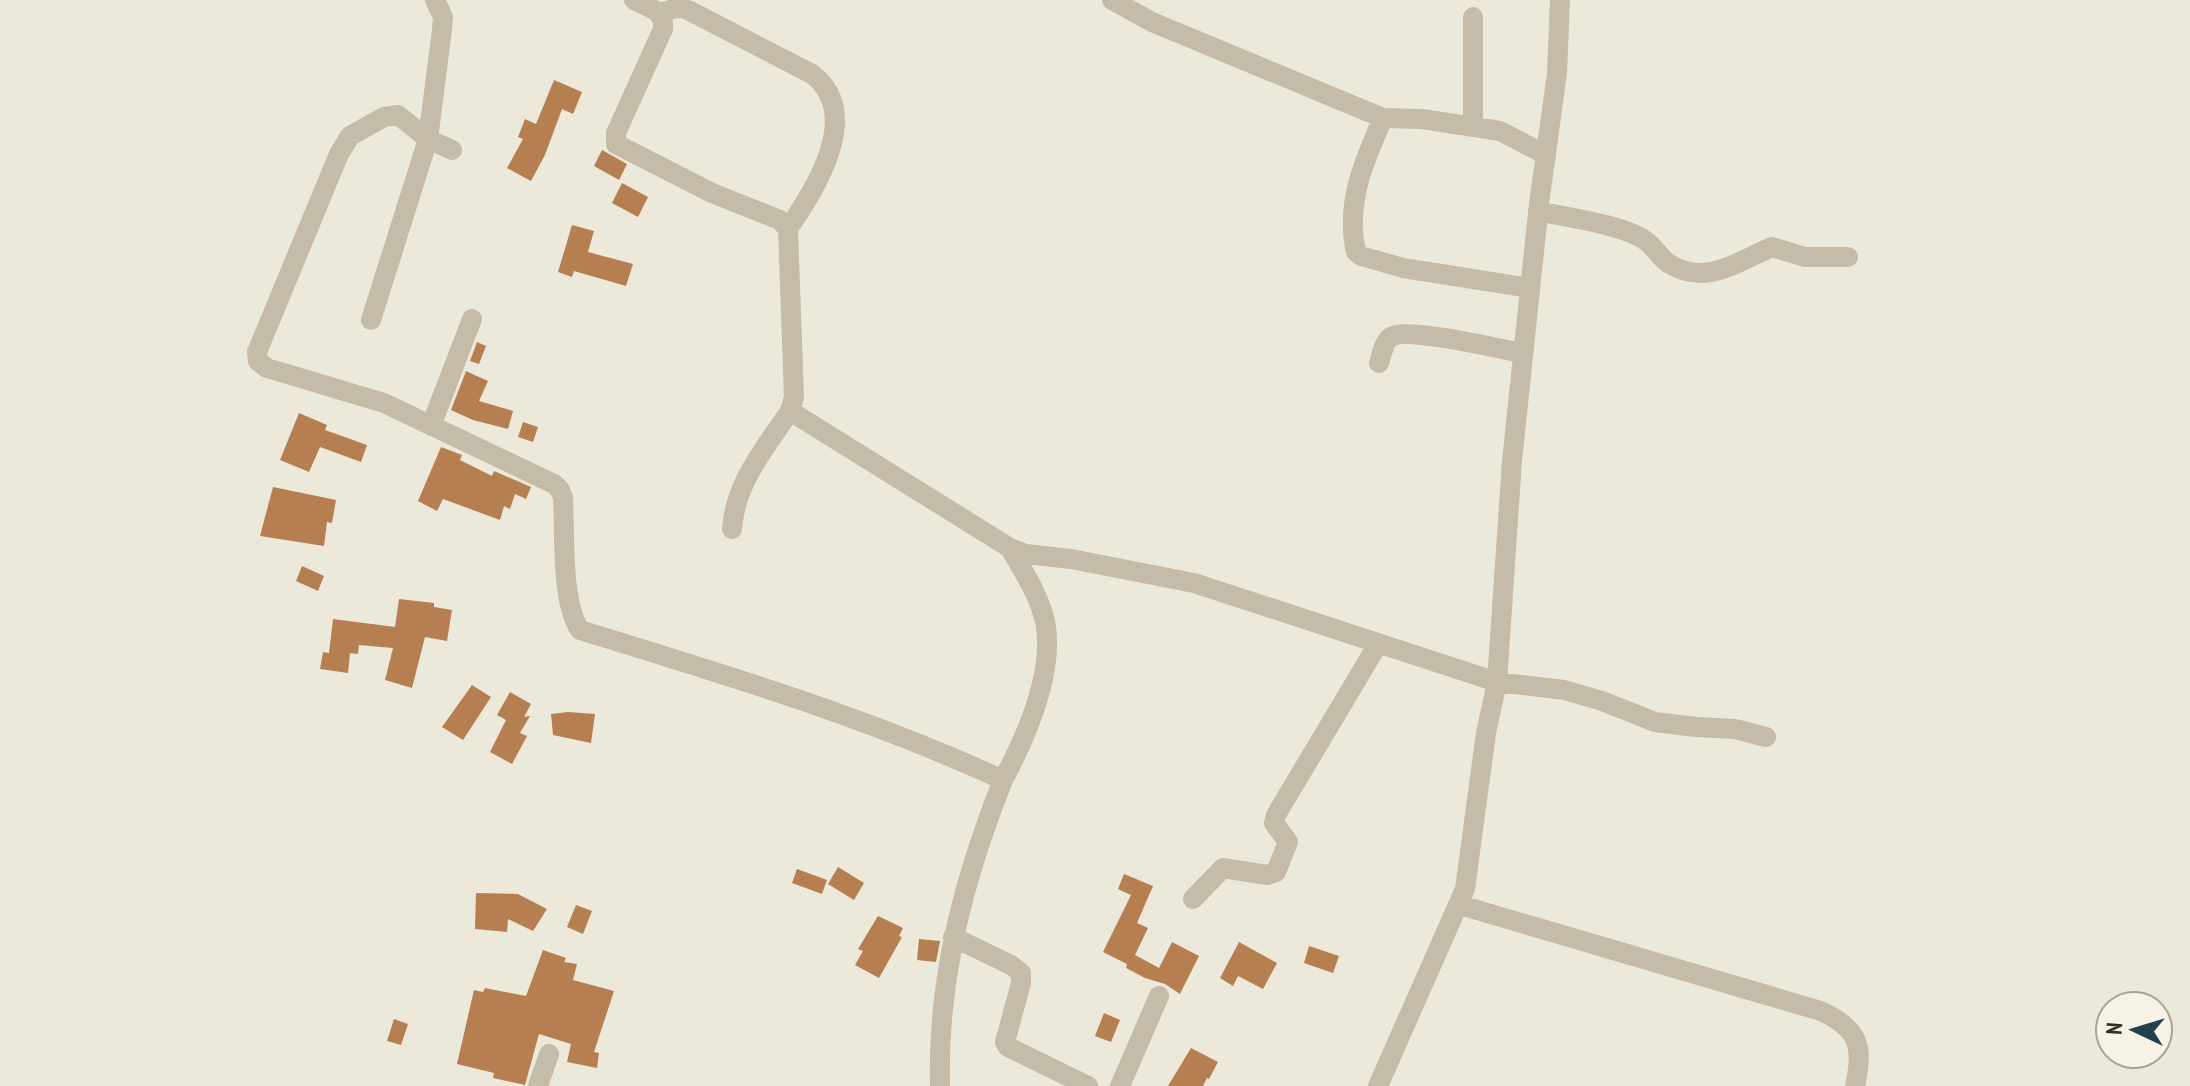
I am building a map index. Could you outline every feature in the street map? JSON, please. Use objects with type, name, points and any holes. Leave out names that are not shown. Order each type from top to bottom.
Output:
[{"type":"street","points":[[371,320],[428,139],[443,17],[435,0]]},
{"type":"street","points":[[634,0],[660,13],[664,19],[663,29],[616,133],[616,144],[712,193],[780,220],[788,229]]},
{"type":"street","points":[[1112,0],[1152,22],[1383,118],[1422,119],[1500,131],[1546,155]]},
{"type":"street","points":[[1378,1086],[1465,889],[1486,733],[1497,682],[1502,580],[1538,211],[1557,73],[1560,0]]},
{"type":"street","points":[[660,13],[680,7],[690,11],[812,74],[825,84],[832,103],[834,125],[829,159],[817,187],[788,229],[794,397],[790,411],[745,481],[733,513],[732,529]]},
{"type":"street","points":[[1473,17],[1473,127]]},
{"type":"street","points":[[452,150],[428,139],[398,115],[384,117],[350,136],[339,154],[257,352],[258,361],[267,368],[384,403],[554,484],[563,498],[568,602],[572,620],[580,630],[710,670],[911,739],[1003,780]]},
{"type":"street","points":[[1383,118],[1368,151],[1352,204],[1356,252],[1403,268],[1530,288]]},
{"type":"street","points":[[1538,211],[1621,230],[1646,240],[1664,261],[1683,271],[1708,274],[1734,267],[1772,247],[1805,257],[1848,257]]},
{"type":"street","points":[[431,426],[472,319]]},
{"type":"street","points":[[1379,363],[1387,340],[1394,335],[1433,337],[1523,353]]},
{"type":"street","points":[[790,411],[1010,548],[1026,554],[1071,559],[1194,583],[1497,682],[1564,690],[1655,722],[1735,729],[1766,737]]},
{"type":"street","points":[[940,1086],[943,1008],[953,937],[968,879],[1003,780],[1018,753],[1039,695],[1045,620],[1032,586],[1010,548]]},
{"type":"street","points":[[1193,899],[1223,868],[1267,875],[1276,872],[1288,842],[1274,823],[1276,815],[1378,644]]},
{"type":"street","points":[[1460,905],[1821,1011],[1837,1019],[1853,1033],[1859,1046],[1855,1086]]},
{"type":"street","points":[[953,937],[1021,973],[1005,1042],[1008,1047],[1088,1086]]},
{"type":"street","points":[[1120,1086],[1159,996]]},
{"type":"street","points":[[538,1086],[549,1054]]},
{"type":"building","points":[[554,80],[582,92],[573,114],[562,109],[545,155],[531,181],[507,168],[523,139],[518,137],[525,119],[536,124]]},
{"type":"building","points":[[602,150],[627,164],[619,180],[594,166]]},
{"type":"building","points":[[622,183],[648,197],[638,217],[612,203]]},
{"type":"building","points":[[572,225],[594,231],[588,252],[633,264],[626,286],[574,271],[572,277],[558,272]]},
{"type":"building","points":[[477,342],[486,346],[479,364],[470,361]]},
{"type":"building","points":[[466,371],[488,381],[479,401],[513,411],[508,429],[473,420],[451,410]]},
{"type":"building","points":[[299,413],[327,425],[325,430],[367,445],[361,462],[320,447],[309,472],[280,460]]},
{"type":"building","points":[[523,422],[538,427],[533,442],[518,437]]},
{"type":"building","points":[[441,447],[462,455],[460,460],[492,476],[494,471],[531,487],[526,499],[515,494],[510,509],[504,506],[500,520],[443,499],[437,511],[418,501]]},
{"type":"building","points":[[273,487],[336,500],[332,523],[327,522],[324,546],[260,536]]},
{"type":"building","points":[[302,566],[324,576],[318,591],[296,581]]},
{"type":"building","points":[[399,599],[434,603],[434,607],[452,610],[447,641],[425,637],[412,688],[385,680],[393,648],[359,645],[358,654],[350,653],[348,673],[320,669],[323,652],[329,653],[333,619],[395,627]]},
{"type":"building","points":[[472,685],[491,697],[463,740],[442,727]]},
{"type":"building","points":[[510,692],[531,704],[524,717],[530,716],[520,733],[527,736],[512,764],[490,752],[506,720],[497,715]]},
{"type":"building","points":[[551,714],[595,714],[591,743],[553,735]]},
{"type":"building","points":[[838,867],[864,883],[854,900],[828,884]]},
{"type":"building","points":[[797,869],[827,880],[822,894],[792,883]]},
{"type":"building","points":[[1124,874],[1153,886],[1137,923],[1148,928],[1135,955],[1159,968],[1172,942],[1199,956],[1180,994],[1165,984],[1126,968],[1127,964],[1103,952],[1131,895],[1118,889]]},
{"type":"building","points":[[476,893],[518,894],[547,909],[533,931],[508,919],[507,932],[475,929]]},
{"type":"building","points":[[576,905],[592,911],[583,934],[567,927]]},
{"type":"building","points":[[878,916],[903,928],[899,936],[902,937],[879,978],[855,965],[863,951],[858,949]]},
{"type":"building","points":[[919,939],[940,941],[936,962],[917,960]]},
{"type":"building","points":[[1239,942],[1277,963],[1263,989],[1238,976],[1233,986],[1220,978]]},
{"type":"building","points":[[1309,946],[1339,956],[1333,973],[1304,963]]},
{"type":"building","points":[[543,950],[566,958],[564,962],[577,964],[573,980],[614,991],[594,1052],[599,1053],[597,1068],[567,1062],[571,1044],[539,1034],[525,1085],[493,1078],[494,1073],[457,1064],[474,990],[483,992],[485,988],[526,996]]},
{"type":"building","points":[[1104,1013],[1120,1020],[1111,1042],[1095,1036]]},
{"type":"building","points":[[394,1019],[408,1024],[401,1045],[387,1041]]},
{"type":"building","points":[[1191,1048],[1218,1062],[1209,1079],[1203,1086],[1168,1086]]}]
